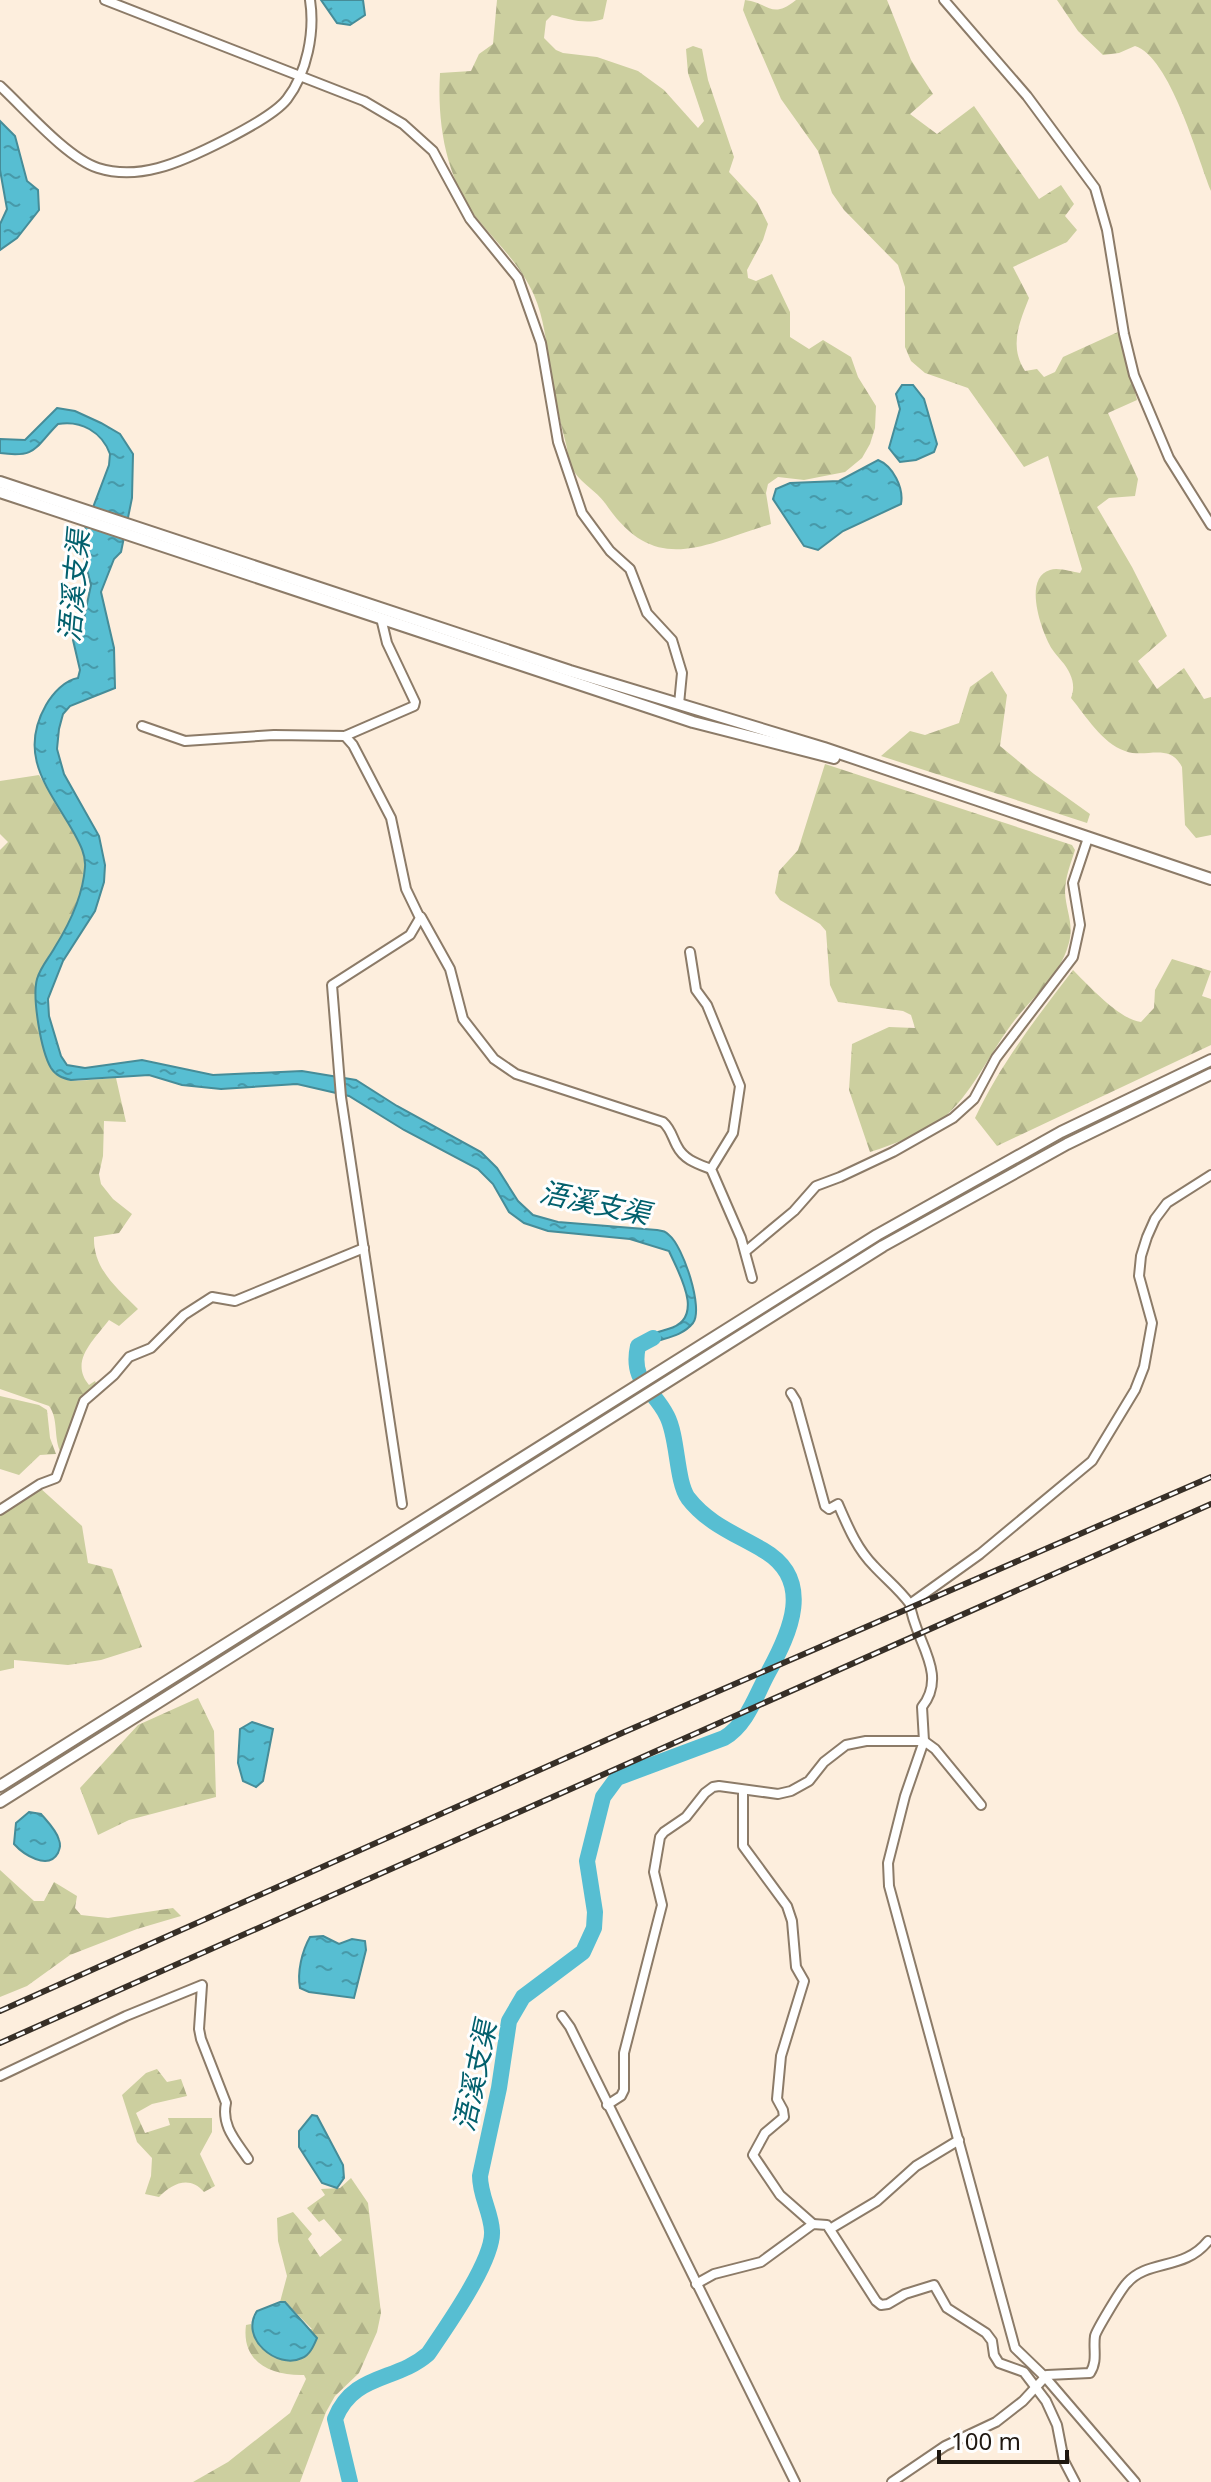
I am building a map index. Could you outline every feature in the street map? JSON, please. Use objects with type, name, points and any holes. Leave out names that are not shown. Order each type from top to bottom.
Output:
[{"type":"main road","points":[[0,482],[72,511]]},
{"type":"main road","points":[[0,492],[72,511],[570,671],[824,748],[1211,879]]},
{"type":"main road","points":[[136,532],[693,722],[872,766]]},
{"type":"main road","points":[[0,1786],[931,1203],[1074,1126],[1211,1060]]},
{"type":"main road","points":[[0,1802],[883,1246],[1067,1144],[1211,1074]]},
{"type":"street","points":[[105,0],[364,101],[393,116],[435,153],[470,219],[514,271],[536,325],[558,442],[582,513],[610,551],[630,569],[647,613],[672,640],[682,673],[679,704]]},
{"type":"street","points":[[0,86],[79,160],[104,170],[138,172],[177,162],[264,118],[285,101],[299,76],[310,38],[310,0]]},
{"type":"street","points":[[944,0],[1027,96],[1095,188],[1107,230],[1134,375],[1169,458],[1211,525]]},
{"type":"street","points":[[142,726],[185,741],[274,735],[345,736],[414,706],[415,702],[387,643],[381,618]]},
{"type":"street","points":[[345,736],[353,745],[391,818],[406,889],[450,969],[463,1019],[494,1059],[516,1074],[663,1122],[683,1154],[692,1162],[711,1169],[746,1251],[752,1278]]},
{"type":"street","points":[[746,1251],[794,1211],[816,1186],[893,1152],[953,1118],[974,1099],[996,1058],[1073,957],[1080,925],[1073,883],[1088,838]]},
{"type":"street","points":[[402,1504],[341,1097],[332,985],[410,935],[418,926],[420,916]]},
{"type":"street","points":[[690,952],[696,990],[707,1005],[740,1086],[733,1133],[711,1169]]},
{"type":"street","points":[[910,1604],[980,1554],[1092,1461],[1135,1390],[1144,1367],[1152,1323],[1139,1276],[1147,1237],[1167,1203],[1211,1175]]},
{"type":"street","points":[[0,1510],[40,1484],[56,1478],[82,1403],[129,1357],[151,1348],[184,1315],[212,1297],[235,1301],[364,1248]]},
{"type":"street","points":[[791,1393],[796,1401],[825,1506],[829,1509],[838,1504],[852,1537],[910,1604],[933,1673],[929,1698],[922,1707],[924,1741],[905,1796],[888,1863],[887,1879],[1013,2342],[1135,2482]]},
{"type":"street","points":[[607,2105],[621,2096],[624,2090],[624,2053],[662,1905],[654,1872],[662,1834],[681,1822],[705,1793],[713,1787],[771,1795],[791,1791],[809,1781],[824,1762],[846,1745],[866,1741],[924,1741],[935,1749],[981,1805]]},
{"type":"street","points":[[743,1790],[743,1846],[787,1906],[792,1921],[796,1967],[804,1981],[781,2056],[777,2099],[784,2117],[765,2133],[753,2155],[780,2195],[813,2224]]},
{"type":"street","points":[[0,2076],[126,2016],[202,1985],[201,2039],[226,2103],[223,2114],[227,2127],[248,2159]]},
{"type":"street","points":[[562,2016],[795,2482]]},
{"type":"street","points":[[830,2229],[877,2201],[916,2166],[959,2140]]},
{"type":"street","points":[[696,2284],[714,2274],[761,2262],[813,2224],[824,2224],[878,2304],[888,2304],[905,2294],[934,2285],[947,2308],[965,2318],[990,2339],[999,2363],[1024,2372],[1055,2417],[1064,2461],[1075,2482]]},
{"type":"street","points":[[892,2482],[945,2446],[996,2422],[1045,2377],[1051,2374],[1090,2373],[1094,2364],[1097,2330],[1126,2284],[1135,2275],[1185,2260],[1208,2241]]},
{"type":"green space","points":[[497,0],[607,0],[603,19],[596,21],[552,15],[546,21],[544,38],[563,53],[597,57],[638,71],[664,90],[698,128],[704,121],[688,73],[686,49],[693,46],[702,49],[708,80],[734,157],[729,172],[757,202],[768,224],[747,270],[748,278],[756,281],[772,274],[790,312],[790,337],[809,349],[823,340],[851,357],[858,377],[876,406],[875,428],[870,444],[862,458],[845,472],[804,480],[778,477],[768,484],[766,493],[771,524],[701,546],[661,548],[642,540],[624,526],[573,470],[537,304],[516,265],[468,206],[452,170],[442,132],[440,73],[471,71],[479,54],[493,44]]},
{"type":"green space","points":[[745,0],[775,10],[796,0],[887,0],[911,60],[933,94],[910,114],[937,134],[974,106],[1039,199],[1061,185],[1074,204],[1065,216],[1077,230],[1067,242],[1013,267],[1029,298],[1017,335],[1017,353],[1025,371],[1037,369],[1044,377],[1055,372],[1063,357],[1120,331],[1137,400],[1108,413],[1138,479],[1135,496],[1109,498],[1097,507],[1167,636],[1138,661],[1157,689],[1184,668],[1204,699],[1211,697],[1211,835],[1196,838],[1185,825],[1182,767],[1177,759],[1164,753],[1133,753],[1117,747],[1095,728],[1071,698],[1071,677],[1048,641],[1037,606],[1037,583],[1042,575],[1053,569],[1080,573],[1082,569],[1048,456],[1024,467],[968,388],[925,373],[911,361],[905,347],[905,287],[898,265],[844,210],[832,193],[818,151],[781,99],[743,10]]},
{"type":"green space","points":[[1057,0],[1211,0],[1211,191],[1181,110],[1160,68],[1148,54],[1135,46],[1119,53],[1103,55],[1078,31]]},
{"type":"green space","points":[[992,671],[1007,695],[1000,746],[1090,814],[1087,823],[881,756],[910,731],[925,735],[959,723],[970,687]]},
{"type":"green space","points":[[825,764],[1072,845],[1075,850],[1065,886],[1070,938],[1058,968],[1011,1025],[971,1087],[952,1110],[917,1134],[870,1152],[849,1090],[852,1044],[889,1027],[915,1028],[911,1015],[903,1011],[838,1002],[830,985],[826,931],[820,924],[780,900],[775,893],[779,871],[798,850]]},
{"type":"green space","points":[[39,775],[81,845],[85,868],[76,906],[42,972],[38,1021],[48,1057],[60,1076],[76,1081],[116,1078],[126,1122],[104,1121],[99,1174],[101,1184],[113,1199],[132,1214],[119,1233],[94,1237],[95,1248],[108,1277],[138,1309],[119,1326],[109,1320],[86,1351],[82,1368],[84,1376],[89,1385],[95,1381],[98,1387],[79,1404],[61,1453],[49,1406],[0,1389],[0,850],[8,842],[0,834],[0,781]]},
{"type":"green space","points":[[1172,959],[1211,971],[1202,996],[1211,999],[1211,1045],[997,1146],[975,1118],[1008,1059],[1073,970],[1114,1009],[1141,1022],[1154,1008],[1155,990]]},
{"type":"green space","points":[[0,1396],[39,1405],[47,1410],[50,1438],[56,1454],[40,1455],[19,1475],[0,1469]]},
{"type":"green space","points":[[39,1487],[82,1526],[88,1563],[112,1569],[142,1647],[101,1660],[68,1665],[14,1660],[14,1668],[0,1671],[0,1513]]},
{"type":"green space","points":[[198,1698],[214,1731],[216,1797],[129,1820],[98,1835],[80,1788],[138,1725]]},
{"type":"green space","points":[[0,1870],[34,1901],[44,1901],[54,1882],[77,1896],[75,1908],[81,1915],[108,1918],[173,1908],[181,1916],[70,1955],[27,1986],[0,1997]]},
{"type":"green space","points":[[157,2069],[167,2082],[181,2079],[187,2096],[152,2104],[136,2113],[145,2133],[170,2125],[168,2118],[212,2118],[212,2132],[200,2154],[215,2186],[204,2192],[187,2182],[175,2185],[159,2197],[145,2194],[151,2176],[152,2158],[137,2142],[122,2095],[146,2073]]},
{"type":"green space","points":[[351,2178],[368,2203],[381,2313],[377,2332],[359,2373],[335,2396],[326,2412],[300,2482],[193,2482],[228,2462],[290,2413],[306,2379],[304,2375],[281,2373],[261,2365],[248,2349],[246,2325],[251,2324],[253,2333],[312,2329],[285,2302],[280,2302],[287,2276],[278,2241],[277,2218],[293,2212],[312,2234],[308,2239],[320,2257],[342,2240],[324,2219],[319,2222],[307,2208],[325,2195],[321,2189],[340,2188]]},
{"type":"water","points":[[321,0],[363,0],[365,15],[350,25],[337,23]]},
{"type":"water","points":[[0,121],[15,136],[27,181],[38,190],[39,210],[17,238],[0,250],[0,224],[7,209],[0,170]]},
{"type":"water","points":[[902,385],[913,385],[924,399],[937,444],[934,452],[916,460],[900,462],[889,448],[900,409],[896,394]]},
{"type":"water","points":[[57,408],[75,411],[120,434],[133,454],[132,498],[121,552],[114,559],[101,592],[114,648],[115,688],[70,706],[63,714],[59,729],[57,749],[64,774],[99,836],[105,865],[104,882],[95,911],[63,961],[48,999],[49,1016],[61,1056],[67,1065],[85,1068],[142,1060],[213,1075],[302,1071],[356,1080],[481,1152],[497,1168],[518,1201],[533,1215],[558,1222],[666,1233],[680,1251],[694,1292],[696,1316],[687,1329],[643,1348],[634,1346],[645,1337],[680,1324],[686,1316],[688,1305],[683,1282],[669,1251],[630,1239],[548,1231],[524,1223],[509,1212],[493,1184],[478,1169],[404,1130],[349,1096],[297,1084],[221,1089],[182,1085],[149,1075],[71,1080],[57,1075],[51,1068],[38,1024],[37,979],[75,909],[85,863],[78,841],[40,772],[35,740],[38,723],[49,700],[64,684],[78,678],[80,670],[73,640],[84,618],[91,585],[80,542],[109,465],[110,454],[102,439],[90,429],[75,424],[58,424],[39,445],[21,454],[0,453],[0,439],[25,440]]},
{"type":"water","points":[[878,460],[896,478],[901,491],[901,504],[843,531],[818,550],[804,546],[773,499],[776,489],[790,483],[839,481]]},
{"type":"water","points":[[252,1722],[273,1729],[263,1781],[256,1787],[243,1781],[238,1763],[240,1729]]},
{"type":"water","points":[[29,1812],[41,1814],[60,1842],[58,1853],[48,1861],[36,1859],[14,1844],[16,1823]]},
{"type":"water","points":[[323,1936],[339,1944],[352,1939],[365,1941],[366,1950],[354,1998],[300,1988],[300,1969],[307,1943],[310,1937]]},
{"type":"water","points":[[312,2115],[317,2116],[343,2165],[344,2178],[337,2188],[322,2183],[299,2147],[299,2131]]},
{"type":"water","points":[[285,2302],[317,2338],[309,2352],[292,2361],[272,2356],[263,2349],[253,2331],[257,2311]]},
{"type":"waterway","name":"浯溪支渠","points":[[350,2482],[335,2419],[343,2404],[364,2386],[402,2370],[428,2354],[467,2294],[491,2244],[490,2217],[480,2176],[499,2088],[509,2021],[523,1997],[583,1952],[594,1928],[595,1912],[587,1861],[603,1797],[617,1778],[724,1738],[732,1732],[750,1709],[790,1624],[793,1592],[789,1576],[779,1562],[704,1515],[684,1490],[671,1425],[637,1369],[638,1346],[653,1338]]},
{"type":"railway","points":[[0,2011],[622,1733],[1211,1477]]},
{"type":"railway","points":[[0,2043],[1211,1504]]}]
